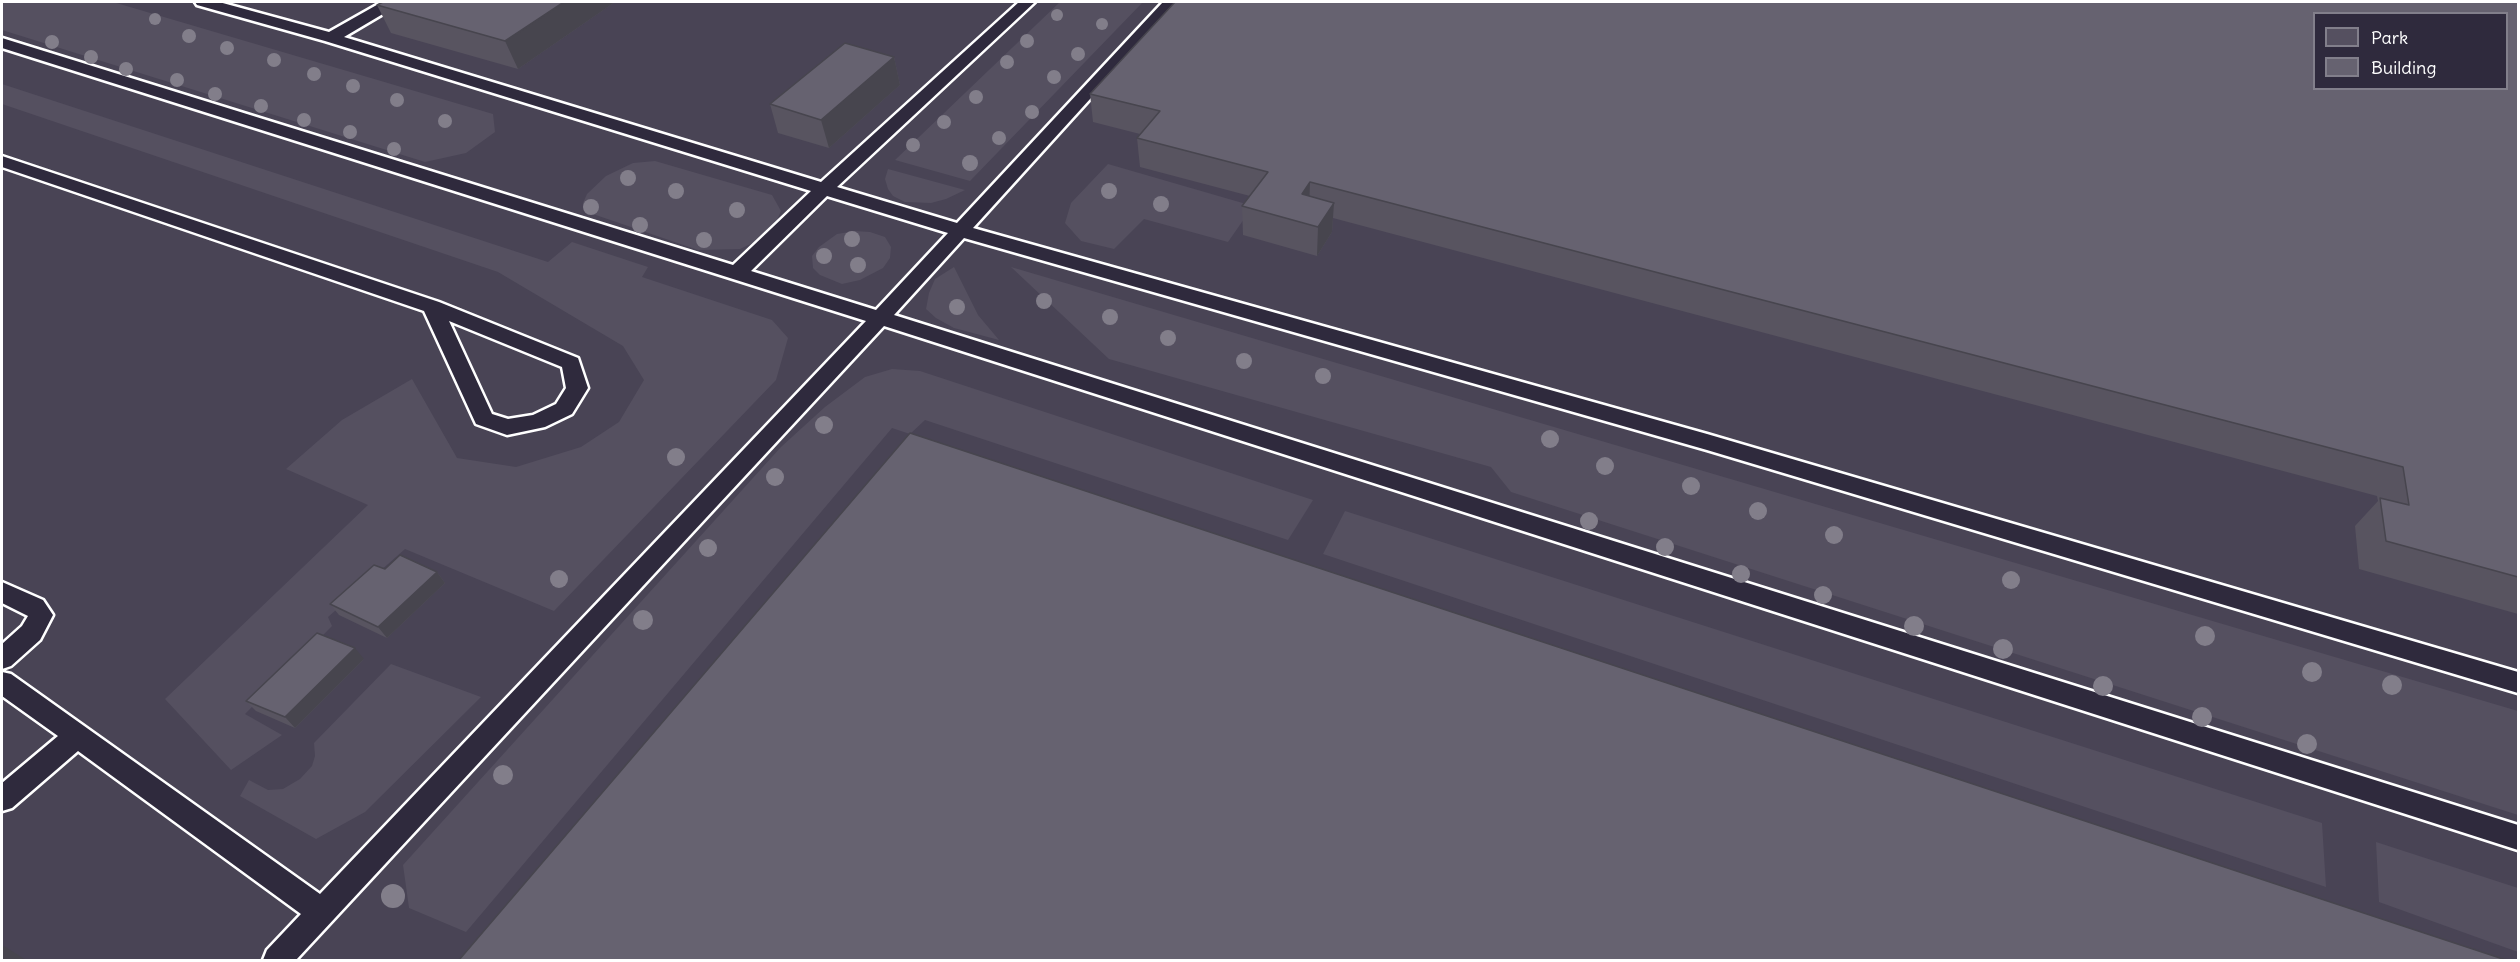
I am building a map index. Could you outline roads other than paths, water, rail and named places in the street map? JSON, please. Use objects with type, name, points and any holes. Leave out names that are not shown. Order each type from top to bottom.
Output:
[{"type":"lane","points":[[203,2],[331,38],[958,230],[1707,442],[2518,683]]},
{"type":"lane","points":[[331,38],[392,2]]},
{"type":"lane","points":[[737,273],[823,190],[1028,2]]},
{"type":"lane","points":[[277,960],[880,318],[958,230],[1171,2]]},
{"type":"lane","points":[[2,43],[880,318],[2518,838]]},
{"type":"lane","points":[[2,161],[432,307],[571,363],[577,388],[564,409],[537,422],[507,427],[484,419],[432,307]]},
{"type":"lane","points":[[2,592],[34,607],[41,615],[31,633],[2,659]]},
{"type":"lane","points":[[2,682],[322,912]]},
{"type":"lane","points":[[2,799],[77,736]]}]
